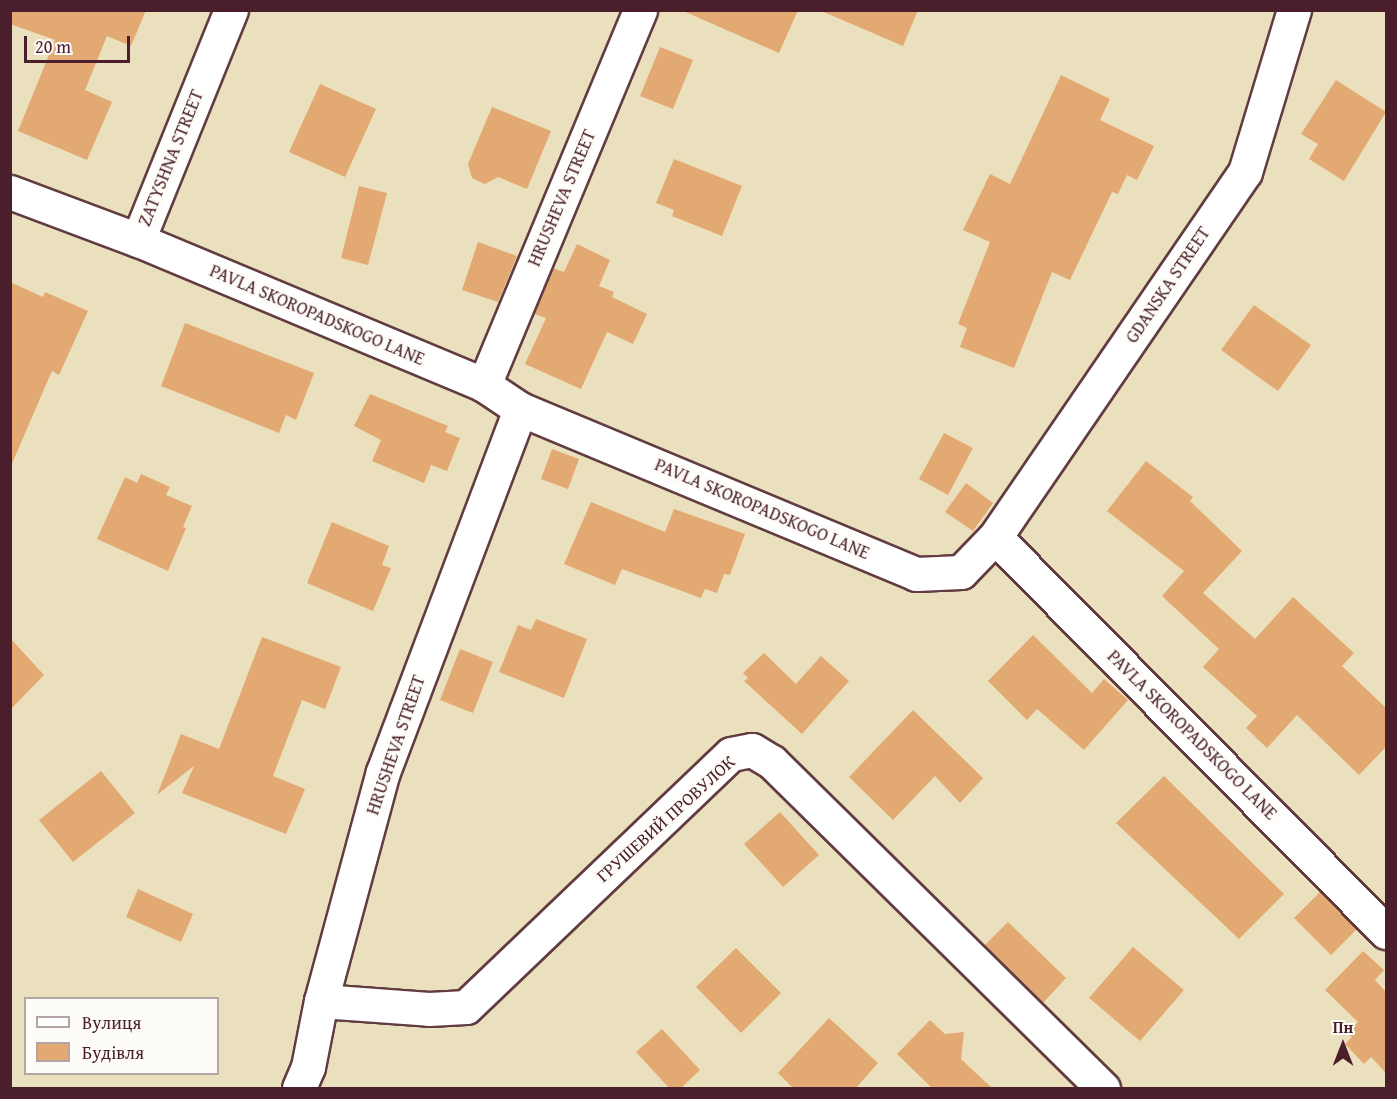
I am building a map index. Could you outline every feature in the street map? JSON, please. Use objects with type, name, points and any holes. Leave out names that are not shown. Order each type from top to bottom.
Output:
[{"type":"street","name":"ZATYSHNA STREET","points":[[138,240],[231,10]]},
{"type":"street","name":"HRUSHEVA STREET","points":[[484,385],[640,10]]},
{"type":"street","name":"GDANSKA STREET","points":[[995,537],[1245,172],[1294,10]]},
{"type":"street","name":"PAVLA SKOROPADSKOGO LANE","points":[[10,192],[138,240],[484,385],[520,409],[916,574],[961,573],[995,537],[1386,932]]},
{"type":"street","name":"HRUSHEVA STREET","points":[[299,1089],[308,1067],[321,1001],[383,772],[520,409]]},
{"type":"street","name":"ГРУШЕВИЙ ПРОВУЛОК","points":[[321,1001],[429,1009],[466,1007],[731,754],[752,750],[772,762],[1103,1089]]},
{"type":"building","points":[[10,10],[146,10],[131,46],[107,36],[85,90],[112,102],[87,160],[18,131],[55,40],[10,24]]},
{"type":"building","points":[[681,10],[798,10],[779,53]]},
{"type":"building","points":[[819,10],[918,10],[903,46]]},
{"type":"building","points":[[660,47],[693,60],[673,109],[640,96]]},
{"type":"building","points":[[1061,75],[1110,99],[1100,120],[1154,146],[1137,180],[1127,175],[1118,194],[1112,192],[1070,280],[1052,272],[1014,368],[960,347],[967,328],[958,324],[990,242],[963,230],[990,174],[1010,184]]},
{"type":"building","points":[[1336,80],[1386,112],[1344,181],[1309,159],[1318,144],[1301,134]]},
{"type":"building","points":[[320,84],[376,109],[345,177],[289,152]]},
{"type":"building","points":[[492,107],[551,131],[527,189],[498,177],[485,184],[472,178],[468,164]]},
{"type":"building","points":[[674,159],[742,186],[722,236],[672,216],[674,210],[656,203]]},
{"type":"building","points":[[359,186],[387,193],[368,265],[341,258]]},
{"type":"building","points":[[478,242],[517,256],[498,302],[462,290]]},
{"type":"building","points":[[577,244],[610,260],[599,286],[614,292],[612,297],[647,314],[633,344],[607,332],[581,389],[525,364],[546,318],[534,314],[553,268],[564,272]]},
{"type":"building","points":[[10,282],[43,297],[45,292],[88,311],[59,375],[52,371],[10,468]]},
{"type":"building","points":[[1254,305],[1311,345],[1278,391],[1221,350]]},
{"type":"building","points":[[185,323],[314,373],[296,420],[286,415],[279,433],[161,386]]},
{"type":"building","points":[[370,394],[448,426],[445,432],[460,438],[447,471],[431,465],[424,483],[372,461],[381,440],[354,426]]},
{"type":"building","points":[[944,433],[973,448],[948,495],[919,479]]},
{"type":"building","points":[[552,449],[579,459],[568,489],[541,479]]},
{"type":"building","points":[[1146,461],[1193,497],[1190,501],[1242,551],[1203,593],[1255,639],[1293,597],[1354,653],[1342,666],[1386,708],[1386,747],[1359,775],[1297,715],[1267,748],[1246,728],[1257,716],[1203,667],[1219,649],[1162,596],[1184,571],[1107,511]]},
{"type":"building","points":[[141,474],[170,487],[166,495],[192,506],[183,527],[186,528],[168,571],[97,539],[125,477],[137,483]]},
{"type":"building","points":[[966,483],[993,503],[973,531],[945,512]]},
{"type":"building","points":[[591,502],[665,532],[674,509],[745,534],[730,575],[724,574],[717,593],[705,589],[701,598],[622,569],[615,585],[564,564]]},
{"type":"building","points":[[332,522],[389,546],[382,565],[391,568],[373,611],[307,583]]},
{"type":"building","points":[[536,619],[587,639],[564,698],[499,672],[518,625],[531,630]]},
{"type":"building","points":[[1033,635],[1092,693],[1104,679],[1128,700],[1084,750],[1037,709],[1027,720],[988,681]]},
{"type":"building","points":[[262,637],[341,667],[325,709],[302,700],[273,776],[305,789],[286,834],[182,793],[194,766],[157,795],[181,734],[219,749]]},
{"type":"building","points":[[10,638],[44,675],[10,710]]},
{"type":"building","points":[[460,649],[493,662],[473,713],[440,700]]},
{"type":"building","points":[[764,653],[796,684],[821,656],[849,681],[802,734],[744,681],[748,678],[743,673]]},
{"type":"building","points":[[913,710],[983,778],[960,803],[935,776],[893,820],[849,777]]},
{"type":"building","points":[[101,771],[135,813],[73,862],[39,820]]},
{"type":"building","points":[[1164,776],[1284,894],[1239,939],[1116,823]]},
{"type":"building","points":[[780,812],[819,855],[783,887],[744,844]]},
{"type":"building","points":[[138,889],[193,914],[181,942],[126,917]]},
{"type":"building","points":[[1320,892],[1357,929],[1331,955],[1294,918]]},
{"type":"building","points":[[1008,922],[1066,978],[1043,1003],[985,945]]},
{"type":"building","points":[[1133,947],[1184,990],[1140,1041],[1089,998]]},
{"type":"building","points":[[736,948],[781,993],[741,1033],[696,987]]},
{"type":"building","points":[[1363,951],[1384,970],[1375,980],[1386,992],[1386,1073],[1371,1057],[1364,1064],[1345,1044],[1352,1037],[1347,1033],[1358,1022],[1325,990]]},
{"type":"building","points":[[829,1018],[878,1063],[855,1089],[794,1089],[778,1073]]},
{"type":"building","points":[[930,1020],[945,1034],[964,1032],[961,1059],[993,1089],[933,1089],[897,1054]]},
{"type":"building","points":[[662,1029],[700,1070],[680,1089],[670,1089],[636,1052]]}]
